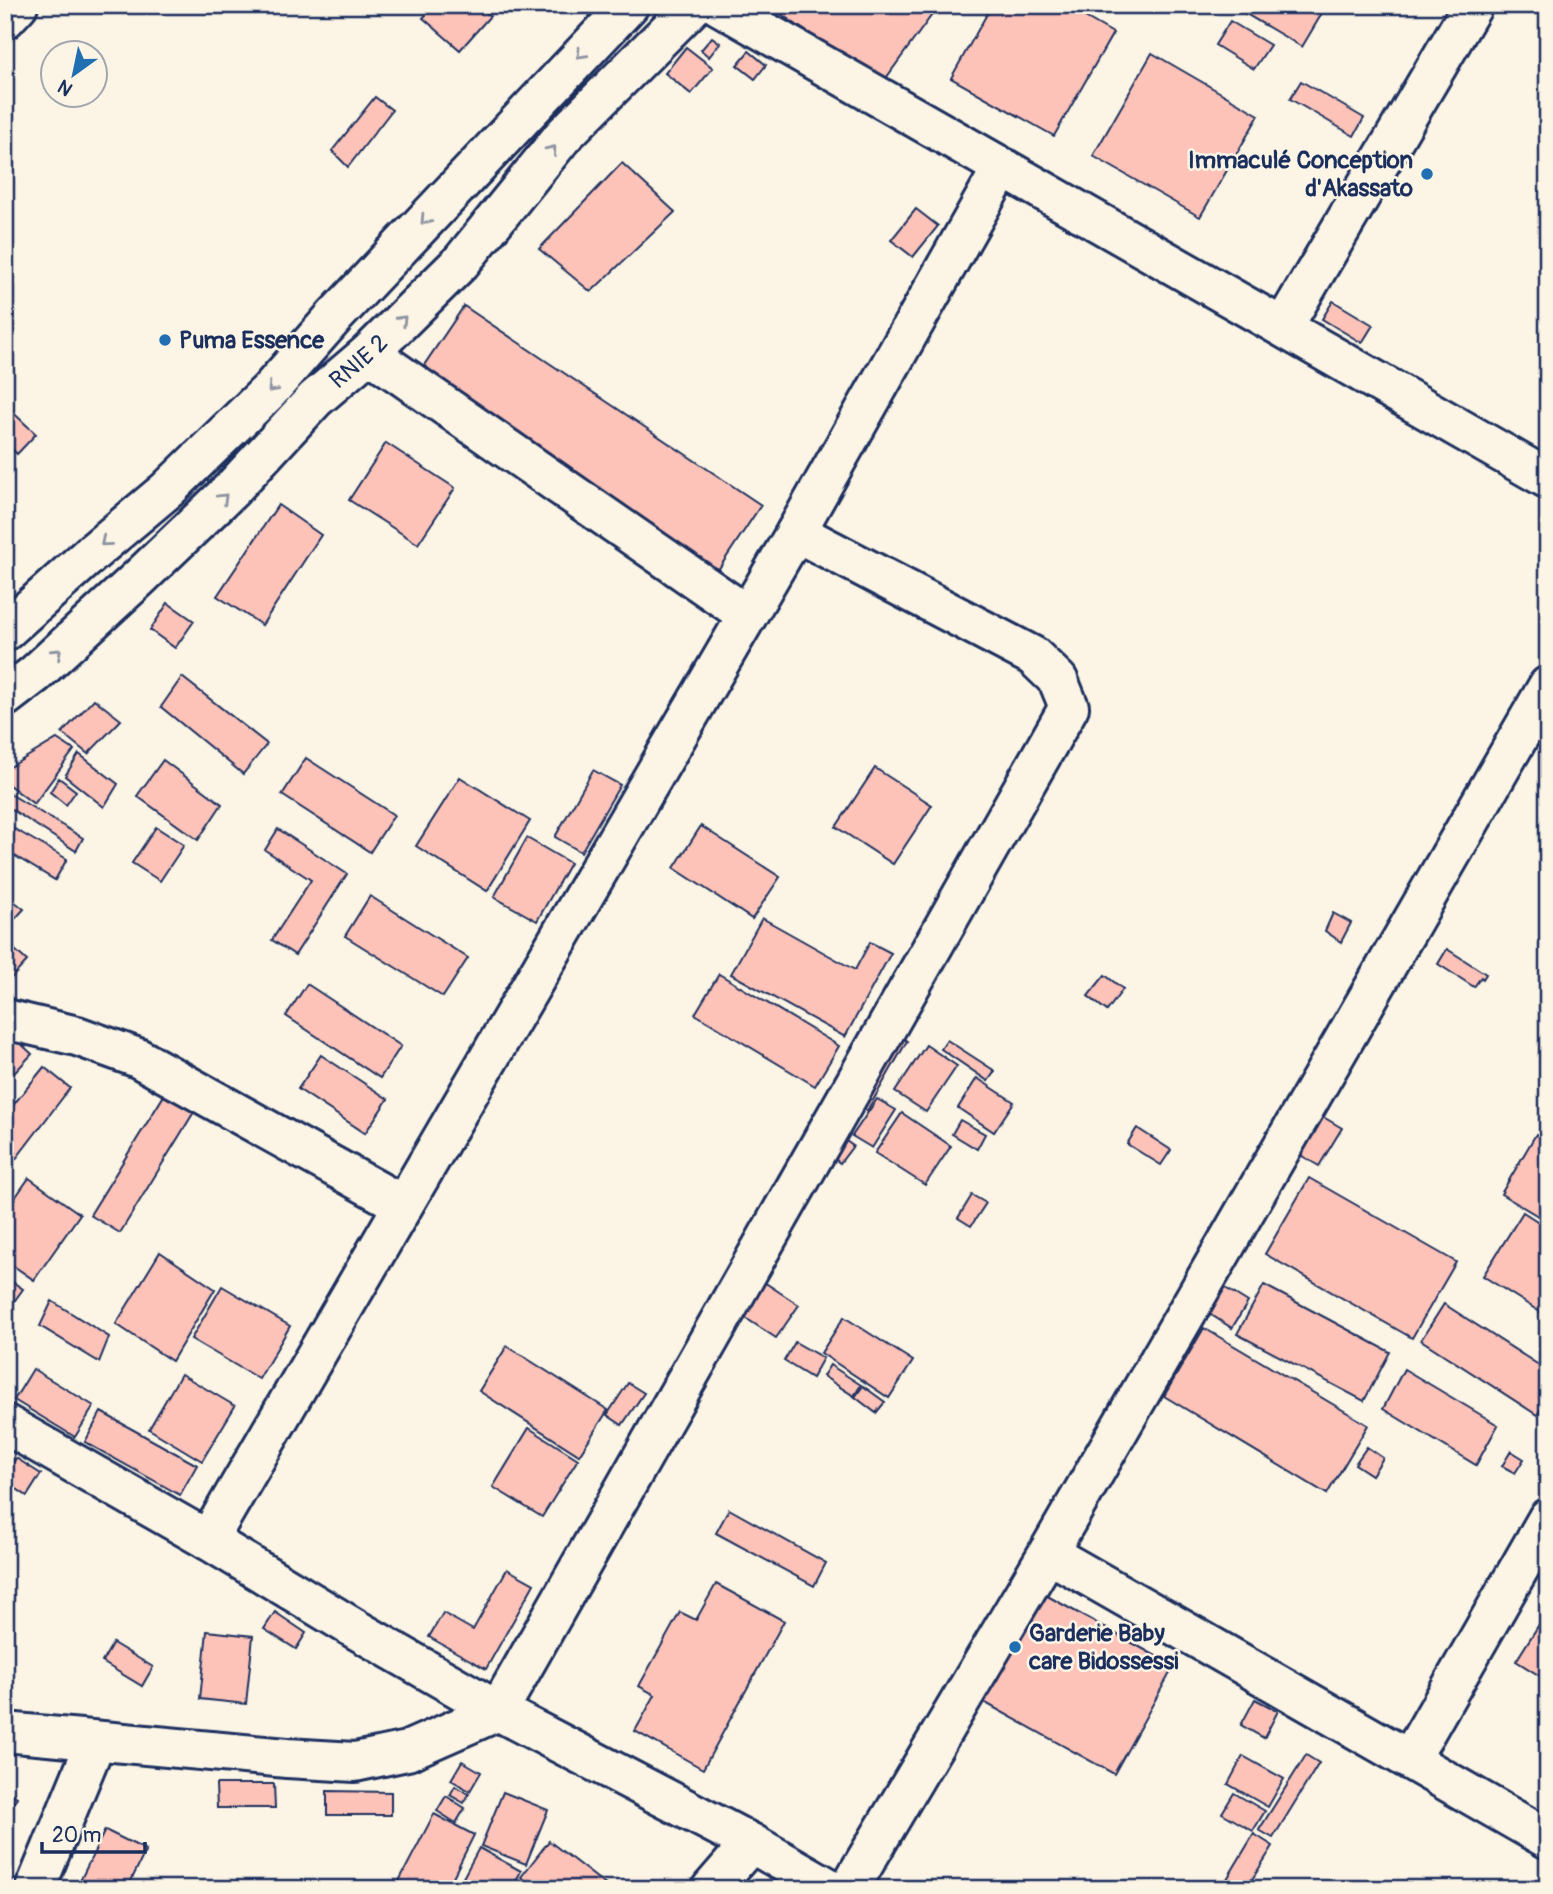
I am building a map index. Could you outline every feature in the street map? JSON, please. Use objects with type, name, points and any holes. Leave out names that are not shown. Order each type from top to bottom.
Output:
[{"type":"main road","points":[[5,19],[18,5]]},
{"type":"main road","name":"RNIE 2","points":[[5,631],[92,553],[167,491],[270,391],[335,316],[629,5]]},
{"type":"main road","name":"RNIE 2","points":[[5,697],[35,674],[138,579],[231,490],[315,399],[369,353],[461,262],[563,136],[694,5]]},
{"type":"main road","points":[[718,5],[1548,479]]},
{"type":"main road","points":[[1283,327],[1473,5]]},
{"type":"main road","points":[[208,1540],[796,532],[1002,168]]},
{"type":"main road","points":[[369,353],[747,615]]},
{"type":"main road","points":[[5,1732],[355,1762],[407,1751],[498,1711],[1069,707],[1058,680],[1033,656],[796,532]]},
{"type":"main road","points":[[849,1889],[1048,1553],[1548,686]]},
{"type":"main road","points":[[5,1019],[77,1036],[138,1058],[403,1205]]},
{"type":"main road","points":[[5,1424],[498,1711],[751,1843],[831,1889]]},
{"type":"main road","points":[[1410,1759],[1548,1518]]},
{"type":"main road","points":[[1048,1553],[1548,1839]]},
{"type":"main road","points":[[35,1889],[96,1741]]},
{"type":"main road","points":[[710,1889],[751,1843]]},
{"type":"building","points":[[435,5],[478,5],[490,16],[460,50],[423,18]]},
{"type":"building","points":[[768,5],[939,5],[881,85]]},
{"type":"building","points":[[992,5],[1064,5],[1113,33],[1054,136],[951,78]]},
{"type":"building","points":[[1244,5],[1327,5],[1302,47],[1241,11]]},
{"type":"building","points":[[1230,21],[1270,45],[1254,69],[1215,45]]},
{"type":"building","points":[[712,37],[720,43],[709,57],[701,50]]},
{"type":"building","points":[[686,47],[713,68],[691,94],[665,73]]},
{"type":"building","points":[[749,51],[766,65],[755,79],[737,65]]},
{"type":"building","points":[[1152,53],[1259,115],[1200,217],[1093,156]]},
{"type":"building","points":[[1301,81],[1364,118],[1354,136],[1290,99]]},
{"type":"building","points":[[375,97],[392,110],[348,167],[332,151]]},
{"type":"building","points":[[622,163],[675,212],[591,292],[539,249]]},
{"type":"building","points":[[916,209],[938,226],[913,257],[891,240]]},
{"type":"building","points":[[1333,301],[1373,325],[1362,343],[1322,319]]},
{"type":"building","points":[[464,306],[761,505],[716,573],[418,374]]},
{"type":"building","points":[[5,405],[36,434],[17,454],[5,442]]},
{"type":"building","points":[[386,443],[455,488],[418,544],[349,500]]},
{"type":"building","points":[[278,505],[321,535],[262,625],[217,596]]},
{"type":"building","points":[[168,603],[194,621],[175,648],[150,630]]},
{"type":"building","points":[[182,677],[267,744],[243,774],[161,707]]},
{"type":"building","points":[[94,699],[121,720],[88,754],[62,733]]},
{"type":"building","points":[[57,739],[74,750],[34,804],[5,782],[5,770]]},
{"type":"building","points":[[79,754],[118,784],[104,807],[65,776]]},
{"type":"building","points":[[306,758],[394,815],[370,852],[282,795]]},
{"type":"building","points":[[163,760],[222,804],[198,840],[137,796]]},
{"type":"building","points":[[875,768],[932,805],[893,864],[836,827]]},
{"type":"building","points":[[593,770],[620,785],[581,852],[555,837]]},
{"type":"building","points":[[460,777],[530,821],[487,891],[416,846]]},
{"type":"building","points":[[59,778],[76,791],[66,805],[50,792]]},
{"type":"building","points":[[7,792],[83,838],[76,851],[5,805]]},
{"type":"building","points":[[701,826],[780,877],[752,919],[674,868]]},
{"type":"building","points":[[11,827],[67,859],[55,880],[5,850]]},
{"type":"building","points":[[156,827],[184,845],[160,881],[132,863]]},
{"type":"building","points":[[278,829],[347,874],[295,955],[272,940],[311,880],[265,850]]},
{"type":"building","points":[[527,838],[570,863],[537,921],[494,897]]},
{"type":"building","points":[[5,894],[24,909],[5,930]]},
{"type":"building","points":[[370,896],[468,958],[443,997],[345,936]]},
{"type":"building","points":[[1333,913],[1351,923],[1341,942],[1325,931]]},
{"type":"building","points":[[762,918],[855,970],[870,942],[891,953],[845,1037],[731,974]]},
{"type":"building","points":[[5,941],[27,961],[5,985]]},
{"type":"building","points":[[1447,949],[1486,974],[1483,979],[1481,977],[1474,987],[1438,964]]},
{"type":"building","points":[[719,974],[839,1046],[815,1086],[695,1014]]},
{"type":"building","points":[[1105,975],[1123,989],[1107,1011],[1088,996]]},
{"type":"building","points":[[307,984],[401,1046],[380,1078],[286,1016]]},
{"type":"building","points":[[5,1029],[32,1054],[5,1083]]},
{"type":"building","points":[[892,1032],[907,1041],[867,1111],[850,1102]]},
{"type":"building","points":[[947,1040],[995,1071],[988,1081],[941,1049]]},
{"type":"building","points":[[926,1045],[957,1066],[926,1112],[895,1092]]},
{"type":"building","points":[[321,1055],[388,1099],[365,1133],[298,1089]]},
{"type":"building","points":[[44,1067],[70,1088],[5,1173],[5,1115]]},
{"type":"building","points":[[977,1078],[1014,1102],[994,1132],[958,1108]]},
{"type":"building","points":[[168,1089],[197,1107],[120,1233],[90,1215]]},
{"type":"building","points":[[877,1099],[896,1110],[872,1148],[852,1136]]},
{"type":"building","points":[[1313,1111],[1342,1128],[1319,1166],[1290,1149]]},
{"type":"building","points":[[902,1113],[951,1146],[925,1185],[875,1153]]},
{"type":"building","points":[[960,1120],[985,1134],[977,1149],[952,1134]]},
{"type":"building","points":[[1137,1128],[1171,1150],[1161,1165],[1127,1144]]},
{"type":"building","points":[[1536,1134],[1548,1141],[1548,1222],[1501,1194]]},
{"type":"building","points":[[843,1139],[853,1146],[840,1163],[831,1156]]},
{"type":"building","points":[[29,1178],[80,1214],[34,1280],[5,1260],[5,1212]]},
{"type":"building","points":[[1309,1178],[1456,1262],[1412,1338],[1265,1254]]},
{"type":"building","points":[[972,1195],[986,1203],[971,1226],[958,1218]]},
{"type":"building","points":[[1523,1212],[1548,1228],[1548,1317],[1483,1276]]},
{"type":"building","points":[[160,1252],[215,1289],[172,1361],[116,1324]]},
{"type":"building","points":[[5,1277],[23,1289],[5,1314]]},
{"type":"building","points":[[764,1282],[799,1305],[776,1338],[741,1315]]},
{"type":"building","points":[[1264,1285],[1390,1352],[1364,1401],[1237,1334]]},
{"type":"building","points":[[222,1286],[290,1326],[259,1379],[191,1339]]},
{"type":"building","points":[[1222,1286],[1248,1302],[1232,1328],[1205,1311]]},
{"type":"building","points":[[52,1301],[109,1337],[99,1362],[40,1326]]},
{"type":"building","points":[[1444,1304],[1548,1371],[1548,1398],[1537,1415],[1421,1340]]},
{"type":"building","points":[[844,1317],[913,1361],[889,1398],[821,1353]]},
{"type":"building","points":[[1204,1328],[1368,1425],[1327,1494],[1164,1396]]},
{"type":"building","points":[[795,1342],[823,1358],[812,1378],[784,1361]]},
{"type":"building","points":[[507,1346],[608,1410],[579,1455],[479,1391]]},
{"type":"building","points":[[830,1365],[861,1385],[854,1396],[823,1376]]},
{"type":"building","points":[[33,1369],[94,1406],[75,1437],[14,1400]]},
{"type":"building","points":[[1404,1369],[1498,1425],[1476,1465],[1383,1409]]},
{"type":"building","points":[[181,1374],[235,1406],[202,1461],[149,1429]]},
{"type":"building","points":[[628,1383],[644,1393],[622,1425],[607,1415]]},
{"type":"building","points":[[863,1386],[885,1402],[876,1413],[855,1397]]},
{"type":"building","points":[[101,1412],[197,1465],[180,1495],[85,1442]]},
{"type":"building","points":[[529,1428],[578,1459],[542,1517],[493,1487]]},
{"type":"building","points":[[1367,1447],[1383,1458],[1372,1475],[1355,1464]]},
{"type":"building","points":[[1511,1451],[1524,1459],[1515,1473],[1502,1466]]},
{"type":"building","points":[[16,1458],[41,1474],[27,1496],[5,1481],[5,1473]]},
{"type":"building","points":[[729,1509],[826,1563],[814,1586],[716,1533]]},
{"type":"building","points":[[507,1569],[534,1584],[486,1669],[429,1637],[443,1613],[473,1630]]},
{"type":"building","points":[[716,1584],[784,1621],[703,1769],[635,1731],[655,1695],[639,1686],[680,1612],[696,1620]]},
{"type":"building","points":[[1042,1593],[1174,1666],[1114,1774],[982,1701]]},
{"type":"building","points":[[275,1612],[306,1633],[296,1649],[264,1629]]},
{"type":"building","points":[[1545,1615],[1548,1616],[1548,1681],[1516,1661]]},
{"type":"building","points":[[207,1631],[253,1636],[246,1704],[200,1699]]},
{"type":"building","points":[[113,1643],[153,1667],[142,1686],[102,1662]]},
{"type":"building","points":[[1255,1699],[1278,1711],[1264,1738],[1241,1725]]},
{"type":"building","points":[[1306,1755],[1319,1763],[1273,1838],[1259,1830]]},
{"type":"building","points":[[1243,1756],[1284,1779],[1268,1807],[1228,1784]]},
{"type":"building","points":[[462,1761],[481,1772],[470,1791],[451,1780]]},
{"type":"building","points":[[216,1784],[274,1784],[275,1808],[217,1808]]},
{"type":"building","points":[[455,1786],[469,1794],[464,1803],[450,1795]]},
{"type":"building","points":[[5,1789],[17,1797],[5,1816]]},
{"type":"building","points":[[327,1791],[391,1792],[391,1815],[327,1815]]},
{"type":"building","points":[[503,1792],[548,1810],[526,1864],[481,1846]]},
{"type":"building","points":[[1234,1793],[1265,1811],[1253,1831],[1222,1813]]},
{"type":"building","points":[[446,1796],[465,1808],[456,1823],[437,1811]]},
{"type":"building","points":[[434,1814],[474,1835],[447,1889],[414,1889],[399,1881]]},
{"type":"building","points":[[105,1830],[146,1850],[127,1889],[91,1889],[79,1883]]},
{"type":"building","points":[[1254,1834],[1273,1846],[1246,1889],[1221,1889]]},
{"type":"building","points":[[549,1841],[611,1889],[536,1889],[521,1877]]},
{"type":"building","points":[[479,1848],[521,1871],[512,1889],[457,1889]]},
{"type":"place","name":"Immaculé Conception d'Akassato","points":[[1427,174]]},
{"type":"place","name":"Puma Essence","points":[[165,340]]},
{"type":"place","name":"Garderie Baby care Bidossessi","points":[[1015,1647]]}]
